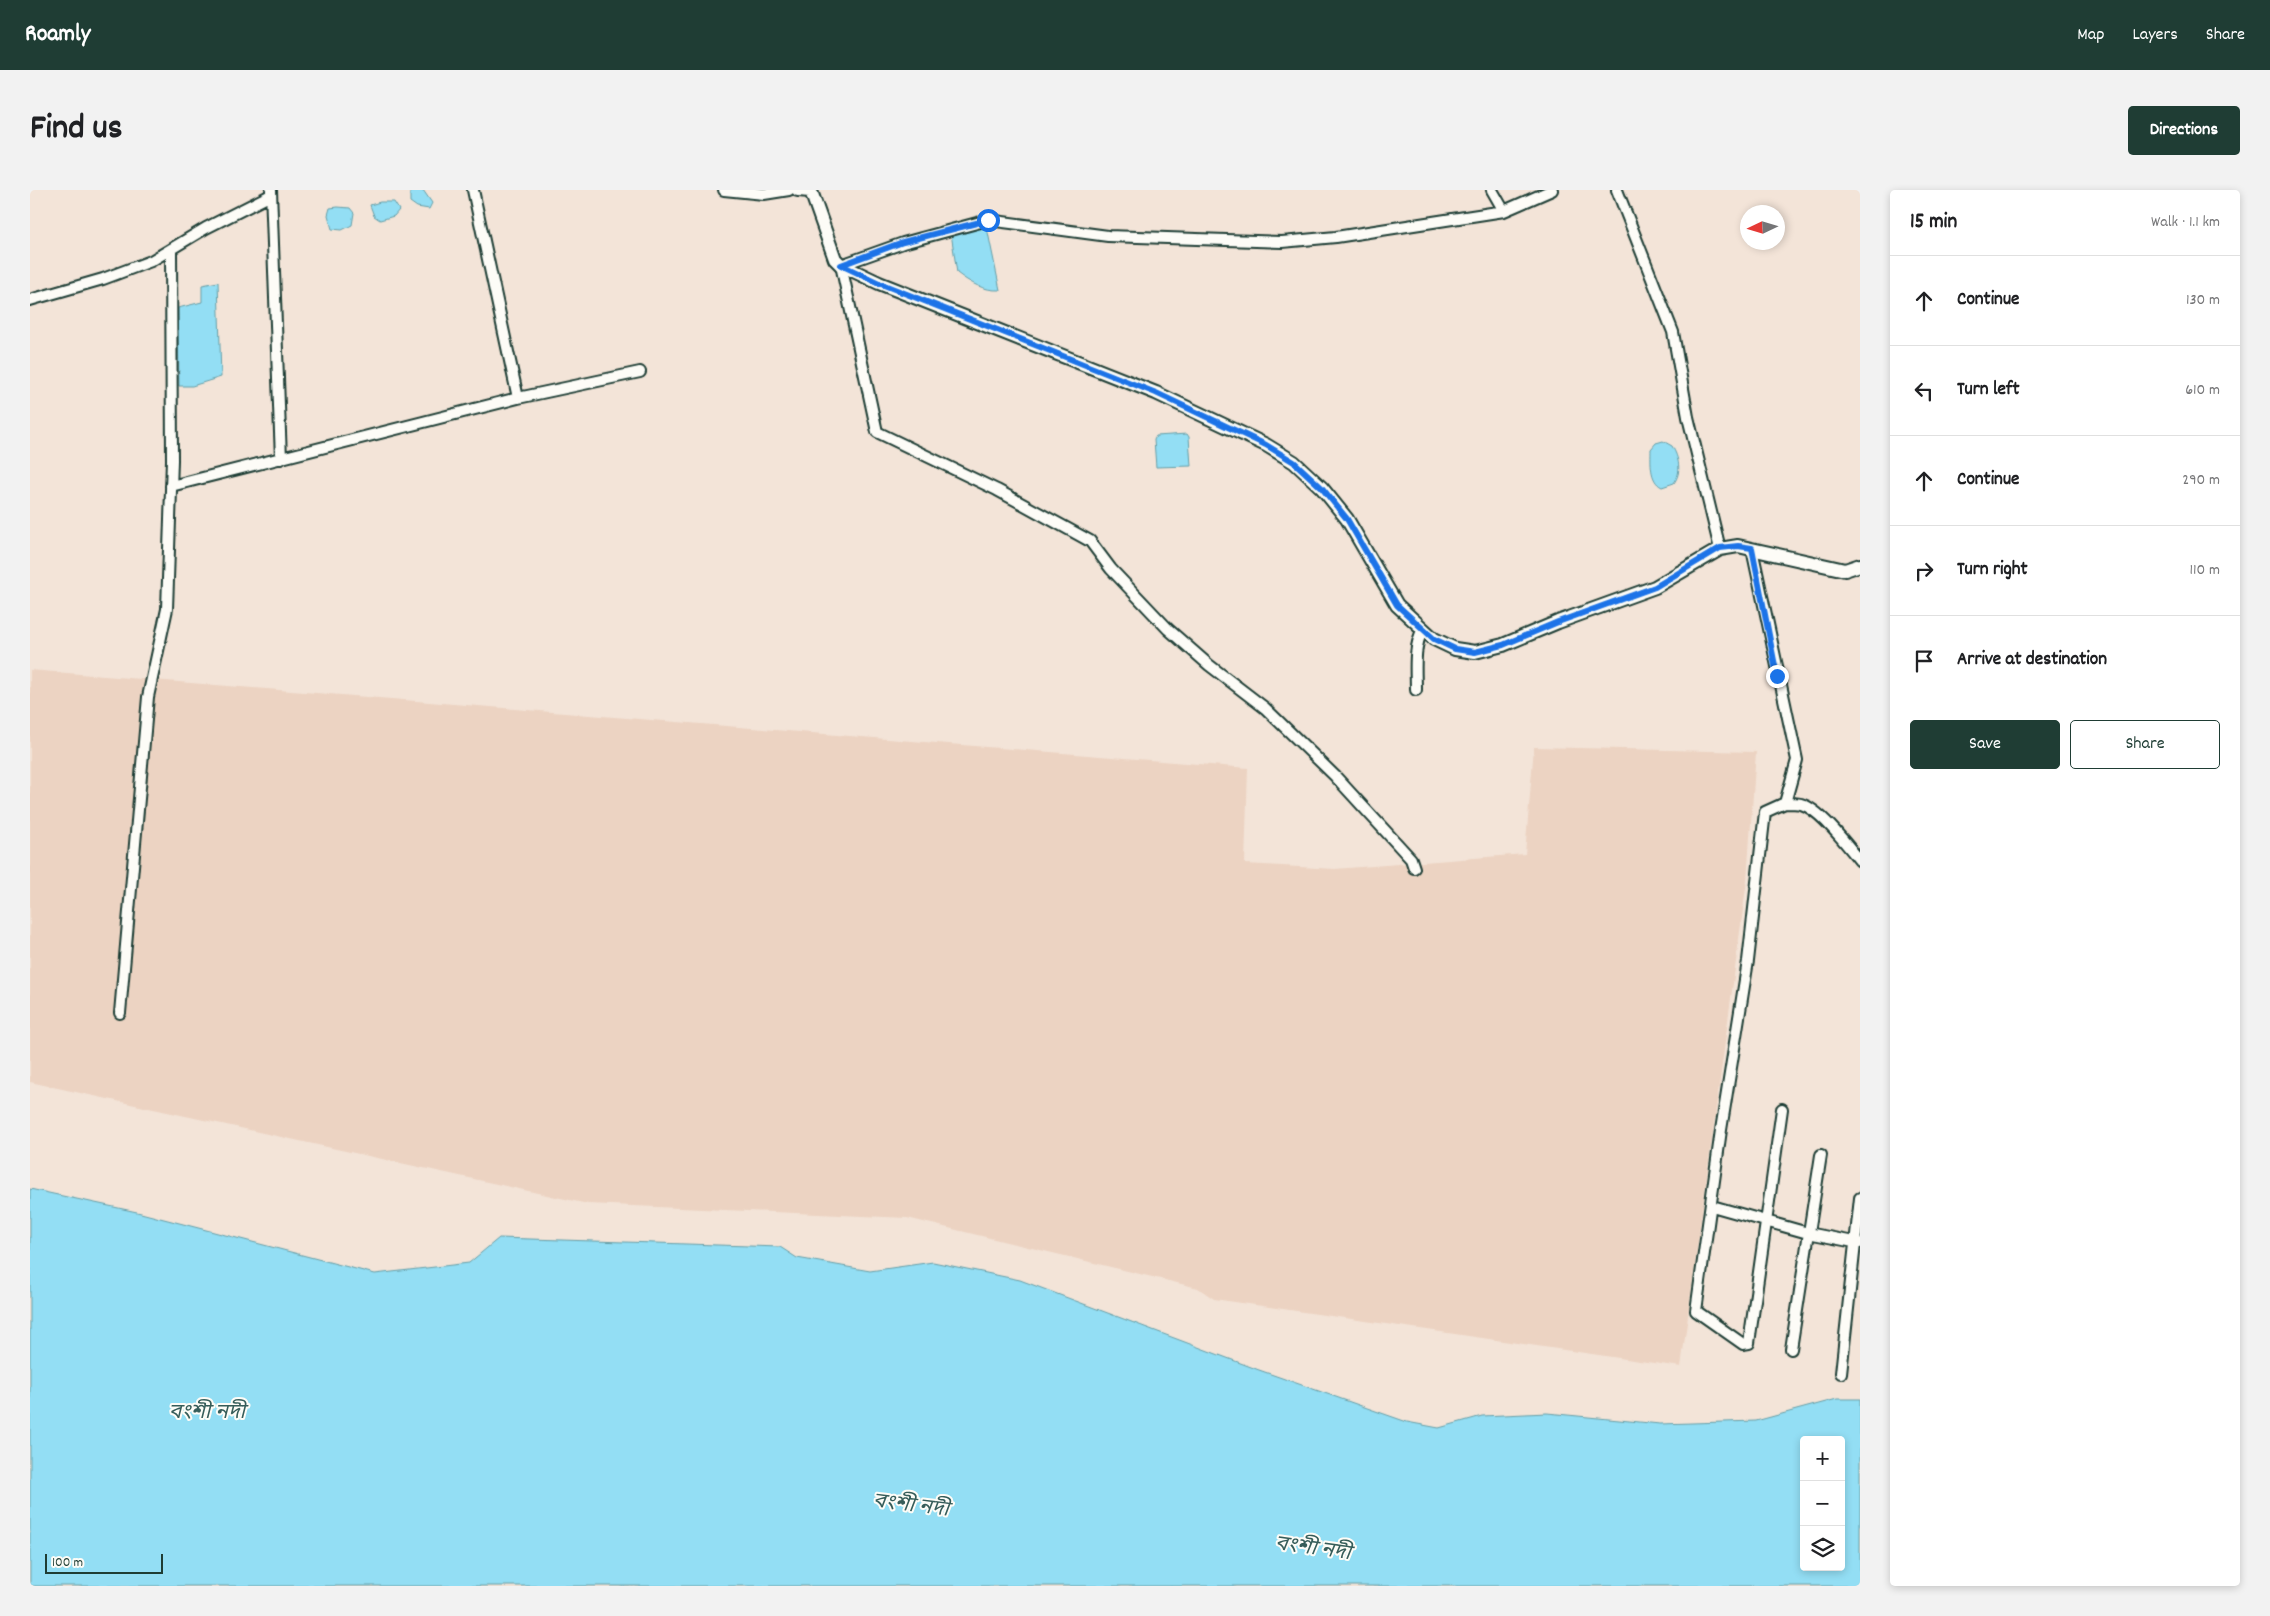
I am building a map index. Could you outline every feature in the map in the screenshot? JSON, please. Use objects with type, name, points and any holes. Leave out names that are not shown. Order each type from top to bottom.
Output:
[{"type":"main road","points":[[798,190],[810,191],[812,194],[831,253],[841,265],[879,283],[1156,393],[1266,445],[1294,462],[1322,488],[1347,519],[1397,605],[1434,639],[1455,649],[1475,652],[1503,645],[1558,622],[1655,587],[1720,548],[1738,546],[1752,548],[1845,570],[1860,565]]},
{"type":"street","points":[[473,190],[518,398]]},
{"type":"street","points":[[724,190],[764,194],[789,190]]},
{"type":"street","points":[[1492,190],[1504,211]]},
{"type":"street","points":[[1414,868],[1411,860],[1335,776],[1265,708],[1209,665],[1168,629],[1112,569],[1090,541],[997,490],[877,432],[841,265],[903,242],[988,220],[1108,236],[1282,242],[1336,238],[1504,211],[1552,190]]},
{"type":"street","points":[[1617,190],[1674,332],[1688,416],[1720,548]]},
{"type":"street","points":[[30,300],[103,279],[150,261],[271,192],[282,459]]},
{"type":"street","points":[[120,1013],[148,697],[167,609],[171,486],[171,249]]},
{"type":"street","points":[[171,486],[518,398],[640,372]]},
{"type":"street","points":[[1752,548],[1797,760],[1785,803]]},
{"type":"street","points":[[1416,690],[1418,636],[1423,629]]},
{"type":"street","points":[[1782,1109],[1764,1222],[1749,1343],[1743,1344],[1696,1311],[1758,887],[1765,812],[1785,803],[1802,804],[1823,819],[1860,861]]},
{"type":"street","points":[[1791,1349],[1821,1155]]},
{"type":"street","points":[[1840,1372],[1857,1242],[1860,1198]]},
{"type":"street","points":[[1712,1206],[1808,1233],[1857,1242]]},
{"type":"shaded area","points":[[30,670],[1248,768],[1245,864],[1335,869],[1525,854],[1534,747],[1756,752],[1747,880],[1681,1367],[1214,1299],[1198,1288],[907,1218],[588,1204],[30,1082]]},
{"type":"water","points":[[410,190],[423,190],[432,203],[429,209],[417,207],[410,202]]},
{"type":"water","points":[[380,202],[394,202],[399,210],[394,216],[380,220],[374,216],[370,205]]},
{"type":"water","points":[[330,208],[350,208],[354,213],[352,225],[342,230],[332,229],[328,215]]},
{"type":"water","points":[[986,223],[1000,290],[977,286],[957,273],[951,233]]},
{"type":"water","points":[[218,282],[221,377],[192,386],[179,386],[178,308],[202,302],[202,285]]},
{"type":"water","points":[[1187,434],[1189,437],[1191,466],[1156,467],[1154,440],[1156,436]]},
{"type":"water","points":[[1663,441],[1672,446],[1678,460],[1679,470],[1674,483],[1662,487],[1653,476],[1651,449],[1656,443]]},
{"type":"water","name":"বংশী নদী","points":[[30,1189],[137,1212],[375,1274],[469,1263],[499,1238],[780,1247],[797,1258],[870,1271],[933,1262],[1020,1280],[1259,1370],[1407,1422],[1439,1428],[1482,1416],[1547,1413],[1660,1424],[1756,1421],[1837,1399],[1860,1399],[1860,1586],[30,1586]]},
{"type":"route","points":[[988,220],[903,242],[841,265],[879,283],[1156,393],[1266,445],[1294,462],[1322,488],[1347,519],[1374,562],[1397,605],[1434,639],[1455,649],[1475,652],[1503,645],[1558,622],[1655,587],[1720,548],[1738,546],[1752,548],[1777,676]]}]
